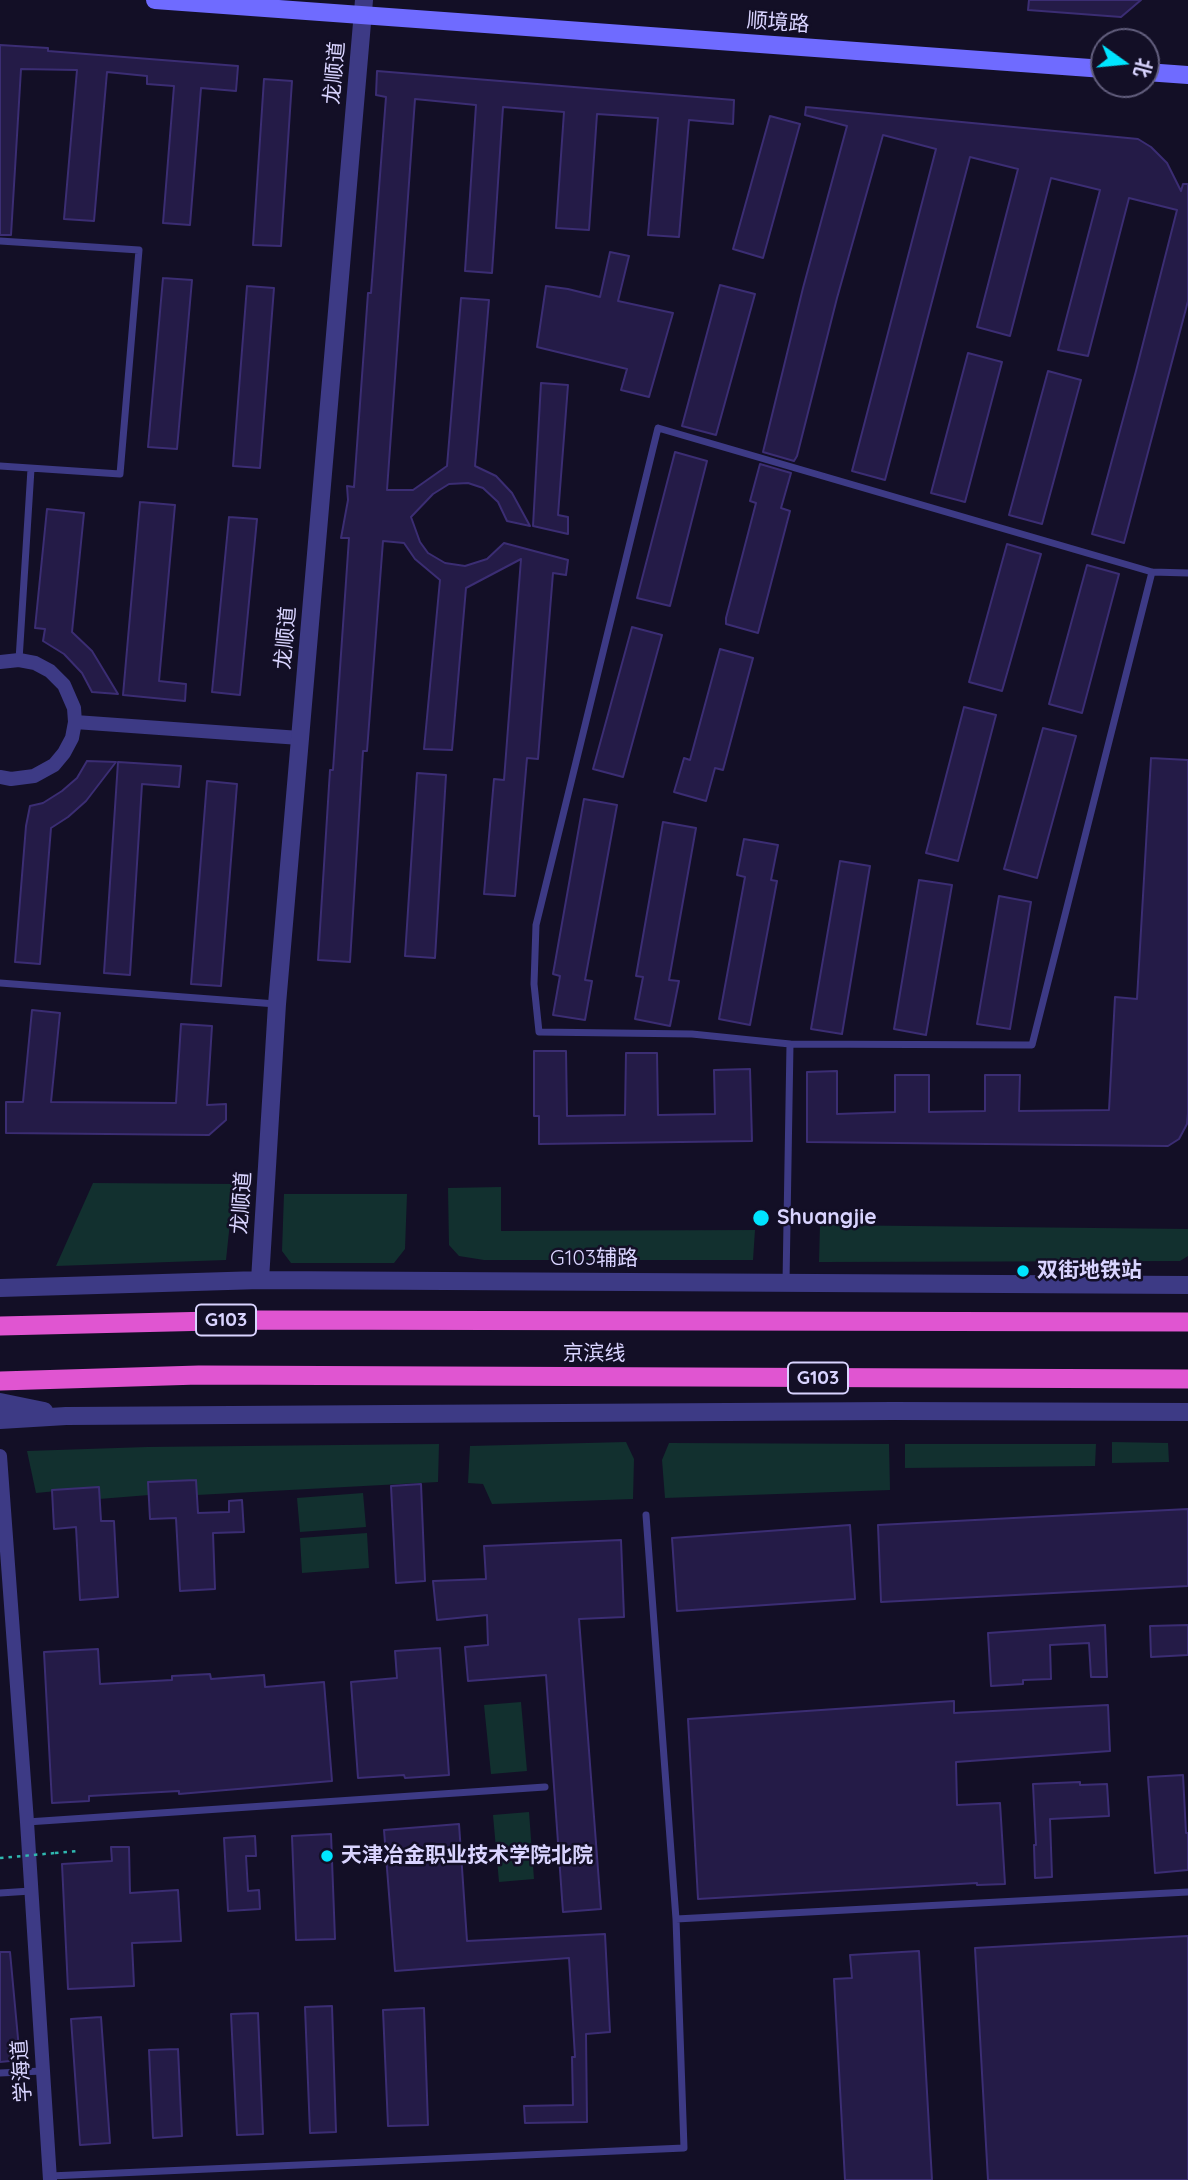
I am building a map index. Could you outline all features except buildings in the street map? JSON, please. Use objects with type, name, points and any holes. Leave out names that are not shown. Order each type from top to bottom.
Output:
[{"type":"highway","name":"京滨线","points":[[0,1326],[256,1320],[1188,1322]]},
{"type":"highway","name":"京滨线","points":[[0,1381],[199,1375],[1188,1379]]},
{"type":"main road","name":"顺境路","points":[[155,0],[364,8],[1090,68]]},
{"type":"main road","points":[[1160,73],[1188,75]]},
{"type":"street","name":"龙顺道","points":[[260,1280],[277,1004],[364,8]]},
{"type":"street","points":[[0,662],[19,660],[35,663],[50,671],[64,685],[74,708],[75,722],[72,738],[64,754],[54,765],[34,776],[11,779],[0,777]]},
{"type":"street","points":[[75,722],[300,738]]},
{"type":"street","name":"G103辅路","points":[[0,1288],[260,1280],[1188,1285]]},
{"type":"street","points":[[0,1402],[66,1416]]},
{"type":"street","points":[[0,1420],[66,1416],[879,1411],[1188,1412]]},
{"type":"street","name":"学海道","points":[[0,1456],[50,2178]]},
{"type":"lane","points":[[0,241],[139,250],[120,474],[0,466]]},
{"type":"lane","points":[[1153,572],[1032,1045],[790,1044],[692,1034],[539,1032],[534,984],[536,925],[658,428],[1153,572],[1188,573]]},
{"type":"lane","points":[[19,660],[31,469]]},
{"type":"lane","points":[[0,983],[277,1004]]},
{"type":"lane","points":[[786,1284],[790,1044]]},
{"type":"lane","points":[[50,2178],[684,2148],[676,1919],[646,1515]]},
{"type":"lane","points":[[27,1822],[545,1787]]},
{"type":"lane","points":[[0,1893],[32,1891]]},
{"type":"lane","points":[[676,1919],[1188,1892]]},
{"type":"lane","points":[[0,2073],[43,2071]]},
{"type":"path","points":[[0,1858],[76,1851]]},
{"type":"green space","points":[[93,1183],[234,1184],[226,1260],[56,1266]]},
{"type":"green space","points":[[501,1187],[501,1231],[755,1230],[753,1260],[484,1260],[459,1256],[449,1245],[448,1188]]},
{"type":"green space","points":[[284,1194],[407,1194],[405,1249],[394,1263],[291,1263],[282,1251]]},
{"type":"green space","points":[[820,1225],[1188,1229],[1188,1256],[1180,1261],[819,1262]]},
{"type":"green space","points":[[626,1442],[634,1459],[633,1499],[492,1504],[483,1484],[468,1483],[470,1446]]},
{"type":"green space","points":[[1112,1442],[1168,1443],[1169,1462],[1112,1463]]},
{"type":"green space","points":[[669,1443],[889,1444],[890,1490],[665,1498],[662,1460]]},
{"type":"green space","points":[[439,1444],[438,1482],[197,1495],[196,1480],[149,1482],[149,1495],[99,1499],[98,1487],[36,1493],[27,1451],[147,1447]]},
{"type":"green space","points":[[905,1444],[1096,1444],[1095,1466],[905,1468]]},
{"type":"green space","points":[[363,1493],[366,1527],[300,1532],[297,1498]]},
{"type":"green space","points":[[367,1533],[369,1568],[302,1573],[300,1538]]},
{"type":"green space","points":[[521,1702],[527,1771],[491,1774],[484,1705]]},
{"type":"green space","points":[[529,1812],[534,1879],[499,1882],[493,1815]]},
{"type":"place","name":"Shuangjie","points":[[761,1218]]},
{"type":"place","name":"双街地铁站","points":[[1023,1271]]},
{"type":"place","name":"天津冶金职业技术学院北院","points":[[327,1856]]}]
